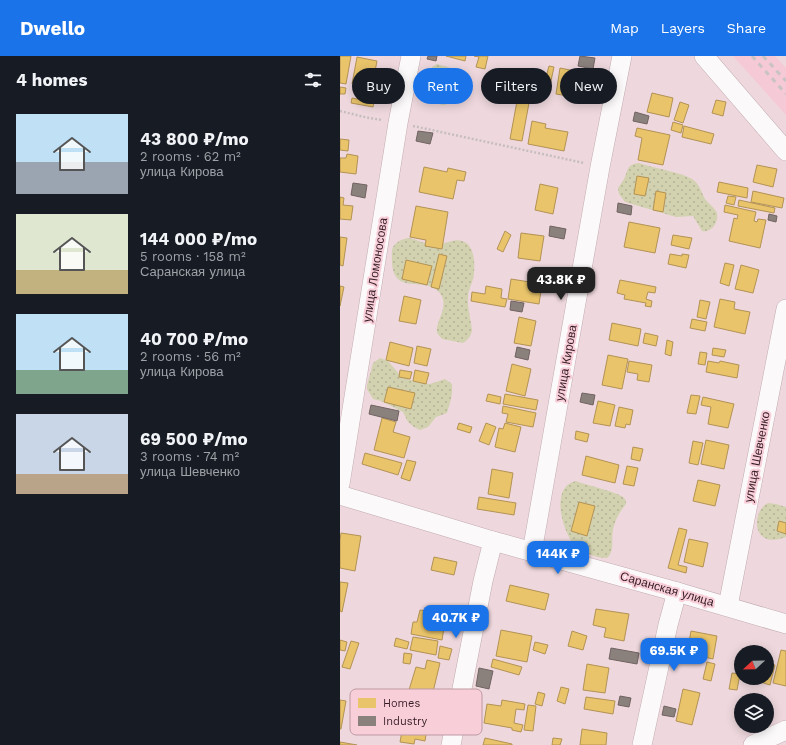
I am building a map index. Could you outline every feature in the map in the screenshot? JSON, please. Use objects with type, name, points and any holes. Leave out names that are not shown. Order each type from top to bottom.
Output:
[{"type":"street","name":"улица Ломоносова","points":[[340,484],[398,122],[411,56]]},
{"type":"street","name":"улица Кирова","points":[[532,552],[600,167],[622,56]]},
{"type":"street","points":[[704,56],[786,151]]},
{"type":"street","name":"улица Шевченко","points":[[728,606],[786,309]]},
{"type":"street","name":"Саранская улица","points":[[340,495],[493,541],[728,606],[786,624]]},
{"type":"street","points":[[462,689],[483,581],[493,541]]},
{"type":"street","points":[[642,745],[668,625],[677,592]]},
{"type":"street","points":[[753,745],[786,730]]},
{"type":"street","points":[[451,745],[453,735]]},
{"type":"path","points":[[340,111],[369,118],[398,122],[600,167]]},
{"type":"shaded area","points":[[733,56],[775,56],[786,68],[786,115]]},
{"type":"green space","points":[[437,64],[451,68],[432,68]]},
{"type":"green space","points":[[639,163],[681,174],[695,181],[705,199],[717,213],[716,224],[711,229],[702,231],[693,216],[676,217],[625,202],[619,194],[618,188],[630,166]]},
{"type":"green space","points":[[408,238],[435,245],[459,240],[469,246],[474,259],[473,279],[468,294],[472,330],[469,338],[463,343],[442,339],[437,333],[438,323],[443,308],[442,297],[439,292],[426,285],[404,282],[398,279],[394,273],[392,263],[393,247],[399,241]]},
{"type":"green space","points":[[380,358],[388,361],[400,375],[415,382],[430,384],[445,379],[452,384],[452,395],[447,413],[436,417],[428,427],[420,430],[408,422],[403,412],[381,401],[373,399],[367,389],[367,385],[373,363]]},
{"type":"green space","points":[[576,481],[616,493],[626,500],[626,504],[615,523],[612,534],[612,548],[607,558],[594,556],[584,552],[573,543],[565,529],[562,519],[561,499],[563,491],[568,485]]},
{"type":"green space","points":[[768,503],[786,507],[786,537],[777,540],[770,540],[762,536],[759,532],[757,527],[758,516],[760,510]]},
{"type":"building: Homes","points":[[340,56],[351,56],[346,84],[340,83]]},
{"type":"building: Homes","points":[[446,56],[466,56],[465,61]]},
{"type":"building: Homes","points":[[474,56],[488,56],[485,68],[476,67],[479,57]]},
{"type":"building: Homes","points":[[357,57],[377,61],[376,68],[355,68]]},
{"type":"building: Homes","points":[[549,66],[554,67],[552,76],[552,68],[548,68]]},
{"type":"building: Homes","points":[[560,68],[560,95],[556,94]]},
{"type":"building: Homes","points":[[340,87],[346,88],[345,94],[340,94]]},
{"type":"building: Homes","points":[[652,93],[673,98],[669,117],[647,112]]},
{"type":"building: Homes","points":[[716,100],[726,102],[723,116],[712,113]]},
{"type":"building: Homes","points":[[680,102],[689,105],[683,123],[674,120]]},
{"type":"building: Homes","points":[[356,104],[374,104],[373,107]]},
{"type":"building: Homes","points":[[516,104],[529,104],[522,141],[510,139]]},
{"type":"building: Homes","points":[[532,121],[546,124],[545,128],[568,132],[564,151],[528,144]]},
{"type":"building: Homes","points":[[673,122],[683,125],[681,133],[671,130]]},
{"type":"building: Homes","points":[[684,126],[714,134],[711,144],[682,137]]},
{"type":"building: Homes","points":[[637,128],[670,135],[663,165],[638,160],[642,138],[635,136]]},
{"type":"building: Homes","points":[[340,139],[349,140],[348,151],[340,150]]},
{"type":"building: Homes","points":[[347,154],[358,156],[356,174],[340,172],[340,158],[346,158]]},
{"type":"building: Homes","points":[[757,165],[777,169],[773,187],[753,182]]},
{"type":"building: Homes","points":[[424,167],[447,172],[448,168],[466,172],[464,181],[457,180],[453,199],[419,192]]},
{"type":"building: Homes","points":[[637,176],[649,178],[645,196],[634,194]]},
{"type":"building: Homes","points":[[719,182],[748,188],[747,198],[717,192]]},
{"type":"building: Homes","points":[[540,184],[558,188],[553,214],[535,210]]},
{"type":"building: Homes","points":[[656,191],[666,193],[663,212],[653,210]]},
{"type":"building: Homes","points":[[753,191],[784,198],[782,208],[751,202]]},
{"type":"building: Homes","points":[[728,196],[736,197],[734,205],[726,203]]},
{"type":"building: Homes","points":[[340,197],[344,198],[343,205],[353,206],[351,220],[340,219]]},
{"type":"building: Homes","points":[[739,200],[775,208],[774,213],[738,206]]},
{"type":"building: Homes","points":[[725,205],[756,212],[754,221],[757,222],[758,219],[766,220],[760,248],[729,241],[734,218],[737,219],[738,215],[724,212]]},
{"type":"building: Homes","points":[[416,206],[448,212],[442,249],[425,246],[426,240],[410,237]]},
{"type":"building: Homes","points":[[629,222],[660,228],[655,253],[624,247]]},
{"type":"building: Homes","points":[[505,231],[511,235],[503,252],[497,249]]},
{"type":"building: Homes","points":[[521,233],[544,236],[540,261],[518,258]]},
{"type":"building: Homes","points":[[673,235],[692,238],[689,249],[671,245]]},
{"type":"building: Homes","points":[[340,237],[347,238],[343,266],[340,265]]},
{"type":"building: Homes","points":[[439,254],[447,256],[439,289],[431,287]]},
{"type":"building: Homes","points":[[670,254],[682,256],[682,254],[689,255],[686,268],[668,264]]},
{"type":"building: Homes","points":[[406,260],[432,266],[427,285],[402,279]]},
{"type":"building: Homes","points":[[725,263],[734,265],[729,286],[720,283]]},
{"type":"building: Homes","points":[[741,265],[759,270],[753,293],[735,289]]},
{"type":"building: Homes","points":[[511,279],[542,284],[539,304],[508,299]]},
{"type":"building: Homes","points":[[620,280],[656,287],[655,293],[648,292],[646,299],[652,301],[651,307],[645,306],[646,303],[624,299],[625,295],[617,293]]},
{"type":"building: Homes","points":[[340,286],[344,287],[340,306]]},
{"type":"building: Homes","points":[[486,286],[502,289],[501,298],[507,299],[505,307],[471,301],[472,292],[485,294]]},
{"type":"building: Homes","points":[[404,296],[421,300],[416,324],[399,321]]},
{"type":"building: Homes","points":[[720,299],[735,302],[734,309],[750,312],[745,334],[714,327]]},
{"type":"building: Homes","points":[[700,300],[710,302],[706,319],[697,317]]},
{"type":"building: Homes","points":[[519,317],[536,321],[531,346],[514,343]]},
{"type":"building: Homes","points":[[692,319],[707,322],[705,331],[690,328]]},
{"type":"building: Homes","points":[[612,323],[641,329],[638,346],[609,340]]},
{"type":"building: Homes","points":[[645,333],[658,336],[656,346],[643,343]]},
{"type":"building: Homes","points":[[667,340],[673,342],[671,356],[665,354]]},
{"type":"building: Homes","points":[[390,342],[413,348],[409,366],[386,360]]},
{"type":"building: Homes","points":[[417,346],[431,349],[427,366],[414,363]]},
{"type":"building: Homes","points":[[713,348],[726,350],[724,357],[712,355]]},
{"type":"building: Homes","points":[[700,352],[707,353],[705,365],[698,364]]},
{"type":"building: Homes","points":[[608,355],[628,359],[622,389],[602,385]]},
{"type":"building: Homes","points":[[629,361],[652,365],[649,382],[637,380],[638,374],[627,372]]},
{"type":"building: Homes","points":[[708,361],[719,363],[720,361],[739,365],[737,378],[706,372]]},
{"type":"building: Homes","points":[[512,364],[531,369],[525,396],[506,391]]},
{"type":"building: Homes","points":[[400,370],[412,372],[410,379],[399,377]]},
{"type":"building: Homes","points":[[415,370],[429,373],[426,384],[413,381]]},
{"type":"building: Homes","points":[[388,387],[415,393],[411,409],[384,402]]},
{"type":"building: Homes","points":[[488,394],[501,397],[500,404],[486,401]]},
{"type":"building: Homes","points":[[505,394],[538,400],[536,410],[503,404]]},
{"type":"building: Homes","points":[[691,395],[700,396],[696,414],[687,413]]},
{"type":"building: Homes","points":[[703,397],[734,404],[728,428],[708,424],[711,407],[701,405]]},
{"type":"building: Homes","points":[[598,401],[615,405],[610,426],[593,423]]},
{"type":"building: Homes","points":[[503,406],[536,413],[533,427],[506,422],[508,414],[502,413]]},
{"type":"building: Homes","points":[[619,407],[633,410],[630,425],[626,424],[625,428],[615,426]]},
{"type":"building: Homes","points":[[382,418],[396,422],[393,432],[410,437],[404,458],[374,450]]},
{"type":"building: Homes","points":[[459,423],[472,427],[470,433],[457,429]]},
{"type":"building: Homes","points":[[486,423],[496,427],[489,445],[479,441]]},
{"type":"building: Homes","points":[[505,423],[521,427],[515,452],[495,447],[499,428],[503,429]]},
{"type":"building: Homes","points":[[576,431],[589,434],[587,442],[575,439]]},
{"type":"building: Homes","points":[[706,440],[729,445],[724,469],[701,464]]},
{"type":"building: Homes","points":[[693,441],[703,443],[698,465],[689,463]]},
{"type":"building: Homes","points":[[633,447],[643,449],[640,461],[631,459]]},
{"type":"building: Homes","points":[[365,453],[402,463],[398,475],[362,464]]},
{"type":"building: Homes","points":[[586,456],[619,465],[615,483],[582,475]]},
{"type":"building: Homes","points":[[407,460],[416,462],[410,481],[401,478]]},
{"type":"building: Homes","points":[[627,466],[638,468],[634,486],[623,484]]},
{"type":"building: Homes","points":[[492,469],[513,473],[509,498],[488,494]]},
{"type":"building: Homes","points":[[698,480],[720,485],[715,506],[693,501]]},
{"type":"building: Homes","points":[[479,497],[516,503],[514,515],[477,509]]},
{"type":"building: Homes","points":[[579,502],[595,506],[587,536],[571,531]]},
{"type":"building: Homes","points":[[779,521],[786,523],[786,534],[777,531]]},
{"type":"building: Homes","points":[[679,528],[687,530],[678,565],[687,567],[686,573],[668,568]]},
{"type":"building: Homes","points":[[341,533],[361,536],[355,571],[340,568]]},
{"type":"building: Homes","points":[[689,539],[708,543],[703,567],[684,562]]},
{"type":"building: Homes","points":[[434,557],[457,562],[454,575],[431,570]]},
{"type":"building: Homes","points":[[340,582],[348,583],[342,612],[340,611]]},
{"type":"building: Homes","points":[[510,585],[549,594],[545,610],[506,601]]},
{"type":"building: Homes","points":[[596,609],[629,614],[624,641],[604,637],[606,628],[593,625]]},
{"type":"building: Homes","points":[[420,610],[446,615],[442,640],[411,634],[413,622],[417,622]]},
{"type":"building: Homes","points":[[501,630],[532,636],[527,662],[496,656]]},
{"type":"building: Homes","points":[[572,631],[587,636],[583,650],[568,646]]},
{"type":"building: Homes","points":[[691,631],[717,636],[713,659],[687,653]]},
{"type":"building: Homes","points":[[413,637],[438,641],[436,655],[410,650]]},
{"type":"building: Homes","points":[[396,638],[409,642],[407,649],[394,646]]},
{"type":"building: Homes","points":[[340,640],[347,642],[345,651],[340,650]]},
{"type":"building: Homes","points":[[351,641],[359,643],[350,669],[342,667]]},
{"type":"building: Homes","points":[[535,642],[548,645],[545,654],[533,650]]},
{"type":"building: Homes","points":[[440,646],[452,649],[449,660],[438,658]]},
{"type":"building: Homes","points":[[781,650],[786,651],[786,686],[774,683]]},
{"type":"building: Homes","points":[[404,653],[412,654],[410,664],[403,663]]},
{"type":"building: Homes","points":[[493,659],[522,667],[519,675],[491,667]]},
{"type":"building: Homes","points":[[427,660],[440,663],[434,689],[409,689],[416,667],[425,669]]},
{"type":"building: Homes","points":[[707,662],[715,664],[711,681],[703,679]]},
{"type":"building: Homes","points":[[587,664],[609,668],[605,693],[583,690]]},
{"type":"building: Homes","points":[[732,673],[734,673],[734,685],[738,685],[737,690],[729,689]]},
{"type":"building: Homes","points":[[561,687],[569,689],[565,704],[557,701]]},
{"type":"building: Homes","points":[[683,689],[700,693],[692,725],[676,721]]},
{"type":"building: Homes","points":[[538,692],[545,694],[542,706],[535,704]]},
{"type":"building: Homes","points":[[586,697],[615,701],[613,714],[584,709]]},
{"type":"building: Homes","points":[[340,700],[346,701],[341,729],[340,729]]},
{"type":"building: Homes","points":[[502,700],[525,704],[524,710],[516,709],[514,723],[523,725],[521,732],[512,730],[512,728],[484,723],[487,704],[501,706]]},
{"type":"building: Homes","points":[[528,705],[536,706],[533,731],[524,730]]},
{"type":"building: Homes","points":[[582,729],[607,733],[606,745],[580,745]]},
{"type":"building: Homes","points":[[401,735],[426,735],[425,741],[415,739],[414,744],[400,742]]},
{"type":"building: Homes","points":[[485,738],[512,744],[512,745],[483,745]]},
{"type":"building: Homes","points":[[553,738],[562,739],[560,745],[552,745]]},
{"type":"building: Homes","points":[[340,742],[357,745],[340,745]]},
{"type":"building: Industry","points":[[428,56],[437,56],[436,61],[427,59]]},
{"type":"building: Industry","points":[[580,56],[595,58],[593,68],[578,66]]},
{"type":"building: Industry","points":[[635,112],[649,116],[647,124],[633,121]]},
{"type":"building: Industry","points":[[418,131],[433,133],[430,144],[416,141]]},
{"type":"building: Industry","points":[[353,183],[367,185],[365,198],[351,195]]},
{"type":"building: Industry","points":[[618,203],[632,206],[631,215],[617,212]]},
{"type":"building: Industry","points":[[769,214],[777,216],[776,222],[768,220]]},
{"type":"building: Industry","points":[[550,226],[566,229],[564,239],[549,236]]},
{"type":"building: Industry","points":[[511,301],[524,303],[522,312],[510,310]]},
{"type":"building: Industry","points":[[517,347],[530,350],[528,360],[515,357]]},
{"type":"building: Industry","points":[[582,393],[595,395],[593,405],[580,402]]},
{"type":"building: Industry","points":[[371,405],[399,411],[397,421],[369,414]]},
{"type":"building: Industry","points":[[611,648],[639,653],[637,664],[609,659]]},
{"type":"building: Industry","points":[[479,668],[493,671],[489,689],[476,686]]},
{"type":"building: Industry","points":[[620,696],[631,698],[629,707],[618,705]]},
{"type":"building: Industry","points":[[664,706],[676,709],[674,717],[662,715]]},
{"type":"railway","points":[[752,56],[786,94]]},
{"type":"railway","points":[[763,56],[786,81]]}]
